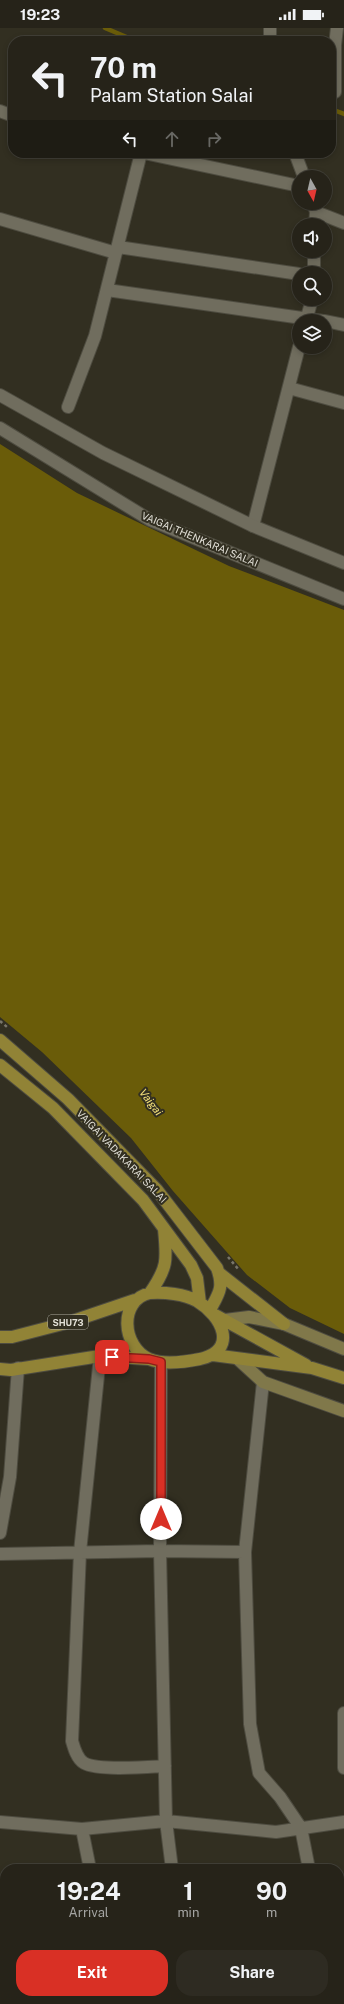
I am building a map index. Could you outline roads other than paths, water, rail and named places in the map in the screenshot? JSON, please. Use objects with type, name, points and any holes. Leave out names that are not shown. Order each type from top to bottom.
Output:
[{"type":"main road","name":"VAIGAI VADAKARAI SALAI","points":[[0,1040],[68,1099],[157,1190],[217,1268],[219,1273]]},
{"type":"main road","name":"VAIGAI VADAKARAI SALAI","points":[[0,1065],[53,1108],[143,1200],[194,1272],[213,1312]]},
{"type":"main road","points":[[150,1293],[161,1277],[165,1266],[164,1229]]},
{"type":"main road","points":[[213,1355],[221,1347],[223,1336],[213,1312],[222,1282],[219,1273]]},
{"type":"main road","points":[[219,1273],[284,1324]]},
{"type":"main road","name":"SHU73","points":[[0,1337],[12,1337],[70,1322],[135,1300],[150,1293],[177,1295],[213,1312],[312,1368]]},
{"type":"main road","name":"SHU73","points":[[135,1300],[128,1315],[128,1331],[134,1347],[149,1359]]},
{"type":"main road","points":[[213,1312],[284,1324],[344,1349]]},
{"type":"main road","name":"SHU73","points":[[0,1369],[18,1368],[100,1356],[149,1359],[161,1362],[192,1360],[213,1355],[239,1360],[312,1368],[344,1378]]},
{"type":"main road","points":[[239,1360],[263,1382],[344,1411]]},
{"type":"street","points":[[336,83],[340,45],[337,28]]},
{"type":"street","points":[[68,407],[95,336],[142,158]]},
{"type":"street","points":[[167,158],[292,185]]},
{"type":"street","points":[[297,158],[301,170]]},
{"type":"street","points":[[320,210],[344,223]]},
{"type":"street","points":[[0,219],[117,250],[292,273]]},
{"type":"street","points":[[107,290],[292,317]]},
{"type":"street","points":[[332,323],[344,325]]},
{"type":"street","points":[[253,526],[297,354]]},
{"type":"street","points":[[289,388],[344,403]]},
{"type":"street","points":[[0,395],[104,454],[253,526],[344,563]]},
{"type":"street","name":"VAIGAI THENKARAI SALAI","points":[[0,428],[150,520],[344,599]]},
{"type":"street","points":[[100,1356],[80,1552],[72,1741],[76,1753],[82,1762],[94,1766],[165,1766]]},
{"type":"street","points":[[161,1362],[160,1551],[166,1821],[171,1864]]},
{"type":"street","points":[[0,1532],[10,1477],[18,1368]]},
{"type":"street","points":[[263,1382],[245,1552],[250,1724],[259,1773],[280,1797],[301,1828],[308,1864]]},
{"type":"street","points":[[0,1554],[160,1551],[245,1552]]},
{"type":"street","points":[[344,1713],[344,1768]]},
{"type":"street","points":[[0,1822],[82,1829],[166,1821],[276,1832],[344,1822]]},
{"type":"street","points":[[82,1829],[89,1864]]},
{"type":"water","name":"Vaigai","points":[[0,444],[77,493],[229,566],[344,610],[344,1334],[290,1308],[247,1275],[173,1191],[131,1138],[42,1052],[0,1017]]},
{"type":"waterway","points":[[105,28],[124,36]]},
{"type":"waterway","points":[[336,111],[344,114]]}]
